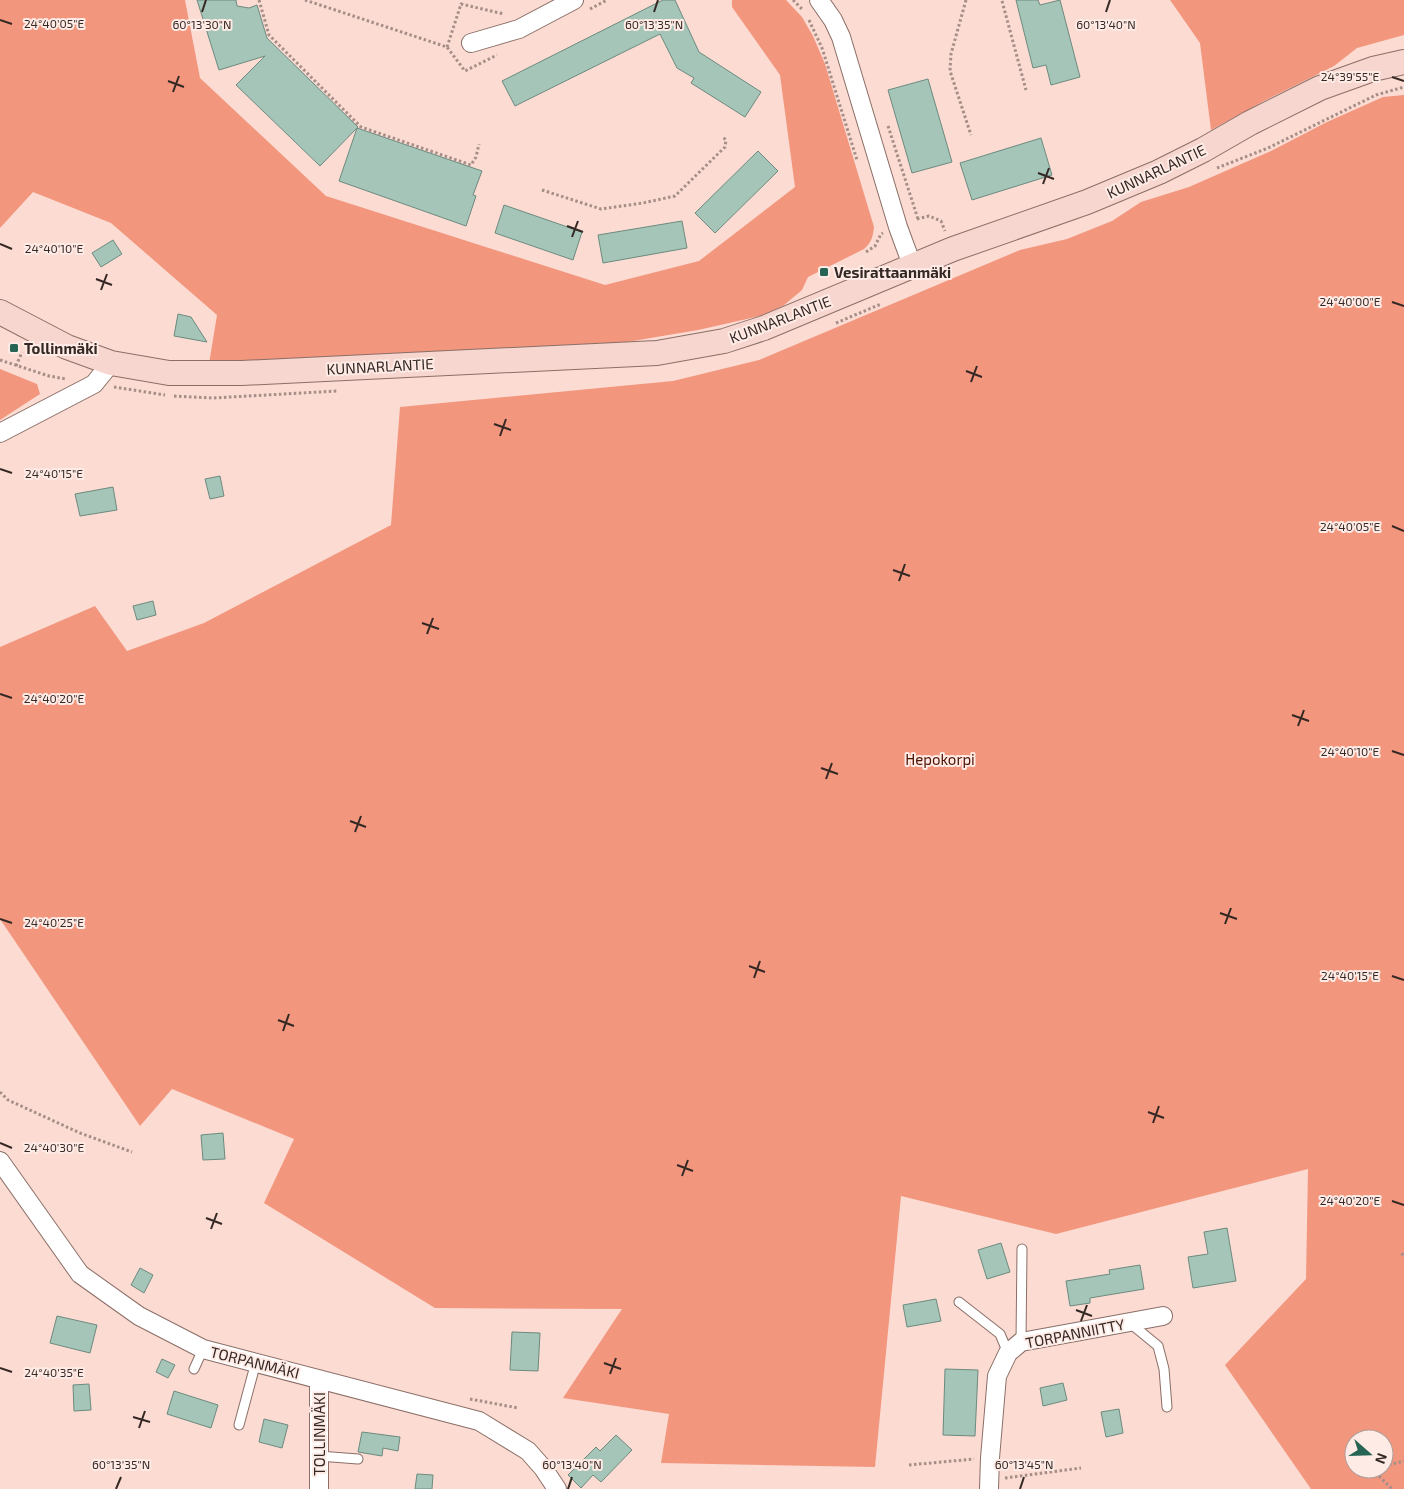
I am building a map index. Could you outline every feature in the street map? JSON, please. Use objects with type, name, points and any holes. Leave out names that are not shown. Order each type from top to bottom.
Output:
[{"type":"main road","name":"KUNNARLANTIE","points":[[0,312],[67,347],[111,362],[169,373],[242,373],[657,354],[724,341],[764,328],[912,265],[1120,189],[1203,150],[1250,122],[1320,88],[1373,69],[1404,62]]},
{"type":"street","points":[[471,42],[519,28],[574,0]]},
{"type":"street","points":[[819,0],[834,20],[841,37],[898,227],[912,265]]},
{"type":"street","points":[[0,432],[94,384],[111,362]]},
{"type":"street","name":"TORPANMÄKI","points":[[0,1160],[80,1274],[139,1316],[203,1349],[479,1421],[528,1451],[543,1468],[557,1489]]},
{"type":"street","name":"TORPANNIITTY","points":[[989,1484],[997,1376],[1015,1348],[1163,1316]]},
{"type":"street","name":"TOLLINMÄKI","points":[[319,1379],[319,1489]]},
{"type":"lane","points":[[1015,1348],[1022,1249]]},
{"type":"lane","points":[[960,1302],[1015,1348]]},
{"type":"lane","points":[[1130,1323],[1158,1346],[1164,1369],[1167,1407]]},
{"type":"lane","points":[[194,1368],[203,1349]]},
{"type":"lane","points":[[238,1425],[256,1362]]},
{"type":"lane","points":[[319,1456],[358,1459]]},
{"type":"path","points":[[259,0],[268,35],[361,127],[471,165],[476,157],[479,144]]},
{"type":"path","points":[[305,0],[447,47],[461,4],[490,12],[512,14]]},
{"type":"path","points":[[793,0],[805,12],[822,48],[860,169]]},
{"type":"path","points":[[966,0],[951,54],[950,72],[971,135]]},
{"type":"path","points":[[1002,1],[1026,90]]},
{"type":"path","points":[[1214,169],[1268,148],[1376,95],[1404,87]]},
{"type":"path","points":[[542,190],[601,209],[675,196],[725,147],[726,140],[722,136]]},
{"type":"path","points":[[914,220],[929,216],[941,221],[944,230]]},
{"type":"path","points":[[866,252],[875,246],[880,234]]},
{"type":"path","points":[[835,323],[889,300]]},
{"type":"path","points":[[16,366],[22,352]]},
{"type":"path","points":[[0,360],[49,376],[155,394],[213,398],[342,391]]},
{"type":"path","points":[[0,1092],[8,1100],[80,1133],[132,1152]]},
{"type":"path","points":[[1402,1253],[1404,1258]]},
{"type":"path","points":[[909,1465],[990,1458]]},
{"type":"path","points":[[989,1484],[1081,1468]]},
{"type":"path","points":[[1382,1479],[1392,1489]]},
{"type":"green space","points":[[0,0],[185,0],[200,78],[326,196],[605,285],[699,261],[795,187],[780,75],[732,7],[732,0],[786,0],[802,17],[813,36],[825,64],[874,227],[872,237],[864,249],[808,277],[802,290],[783,306],[760,316],[698,330],[615,344],[209,364],[217,315],[111,223],[33,192],[0,228]]},
{"type":"green space","points":[[1170,0],[1404,0],[1404,35],[1357,48],[1334,66],[1211,130],[1200,43]]},
{"type":"green space","name":"Hepokorpi","points":[[1404,95],[1404,1489],[1311,1489],[1225,1365],[1306,1279],[1308,1169],[1056,1234],[901,1196],[875,1467],[661,1463],[669,1414],[563,1398],[622,1309],[435,1308],[264,1203],[294,1139],[172,1089],[140,1126],[0,919],[0,647],[95,606],[127,651],[204,623],[391,525],[400,407],[673,381],[759,360],[1020,250],[1067,239],[1112,221],[1141,202],[1189,187],[1271,151],[1327,122],[1383,97]]},
{"type":"green space","points":[[0,369],[37,384],[40,394],[0,420]]},
{"type":"building","points":[[197,0],[236,0],[237,6],[249,8],[257,5],[267,38],[358,127],[320,166],[236,85],[265,56],[219,70]]},
{"type":"building","points":[[663,0],[675,0],[699,52],[761,92],[745,117],[691,83],[694,78],[677,68],[660,34],[515,106],[502,81]]},
{"type":"building","points":[[1016,0],[1038,0],[1040,5],[1060,0],[1080,77],[1051,85],[1046,65],[1033,68]]},
{"type":"building","points":[[928,79],[952,162],[912,173],[888,90]]},
{"type":"building","points":[[357,128],[482,171],[473,195],[476,196],[466,226],[339,181]]},
{"type":"building","points":[[1041,138],[1052,175],[972,200],[960,163]]},
{"type":"building","points":[[758,151],[778,171],[715,233],[695,213]]},
{"type":"building","points":[[504,205],[582,232],[573,260],[495,233]]},
{"type":"building","points":[[682,221],[687,248],[603,263],[598,235]]},
{"type":"building","points":[[113,240],[122,254],[101,267],[92,253]]},
{"type":"building","points":[[178,314],[191,317],[207,342],[174,336]]},
{"type":"building","points":[[220,476],[224,496],[210,499],[205,479]]},
{"type":"building","points":[[113,487],[117,510],[80,516],[75,494]]},
{"type":"building","points":[[153,601],[156,615],[137,620],[133,606]]},
{"type":"building","points":[[223,1133],[225,1159],[203,1160],[201,1135]]},
{"type":"building","points":[[1227,1228],[1236,1281],[1193,1288],[1188,1257],[1208,1254],[1204,1232]]},
{"type":"building","points":[[1001,1243],[1010,1272],[987,1279],[978,1250]]},
{"type":"building","points":[[1140,1265],[1144,1289],[1090,1298],[1090,1303],[1070,1306],[1066,1281],[1110,1274],[1109,1270]]},
{"type":"building","points":[[140,1268],[153,1275],[144,1293],[131,1285]]},
{"type":"building","points":[[936,1299],[941,1321],[907,1327],[903,1305]]},
{"type":"building","points":[[57,1316],[97,1325],[90,1353],[50,1343]]},
{"type":"building","points":[[512,1332],[540,1333],[538,1371],[510,1370]]},
{"type":"building","points":[[162,1359],[175,1365],[168,1378],[156,1372]]},
{"type":"building","points":[[945,1369],[978,1370],[975,1436],[943,1435]]},
{"type":"building","points":[[1063,1383],[1067,1400],[1043,1406],[1040,1388]]},
{"type":"building","points":[[89,1384],[91,1410],[74,1411],[73,1385]]},
{"type":"building","points":[[174,1391],[218,1405],[211,1428],[167,1414]]},
{"type":"building","points":[[1119,1409],[1123,1433],[1106,1437],[1101,1412]]},
{"type":"building","points":[[264,1419],[288,1425],[282,1448],[259,1442]]},
{"type":"building","points":[[362,1432],[400,1437],[398,1451],[383,1448],[382,1456],[358,1452]]},
{"type":"building","points":[[616,1435],[632,1450],[601,1482],[593,1475],[581,1488],[568,1475],[596,1447],[600,1451]]},
{"type":"building","points":[[417,1474],[433,1475],[432,1489],[415,1489]]},
{"type":"place","name":"Vesirattaanmäki","points":[[824,272]]},
{"type":"place","name":"Tollinmäki","points":[[14,348]]}]
